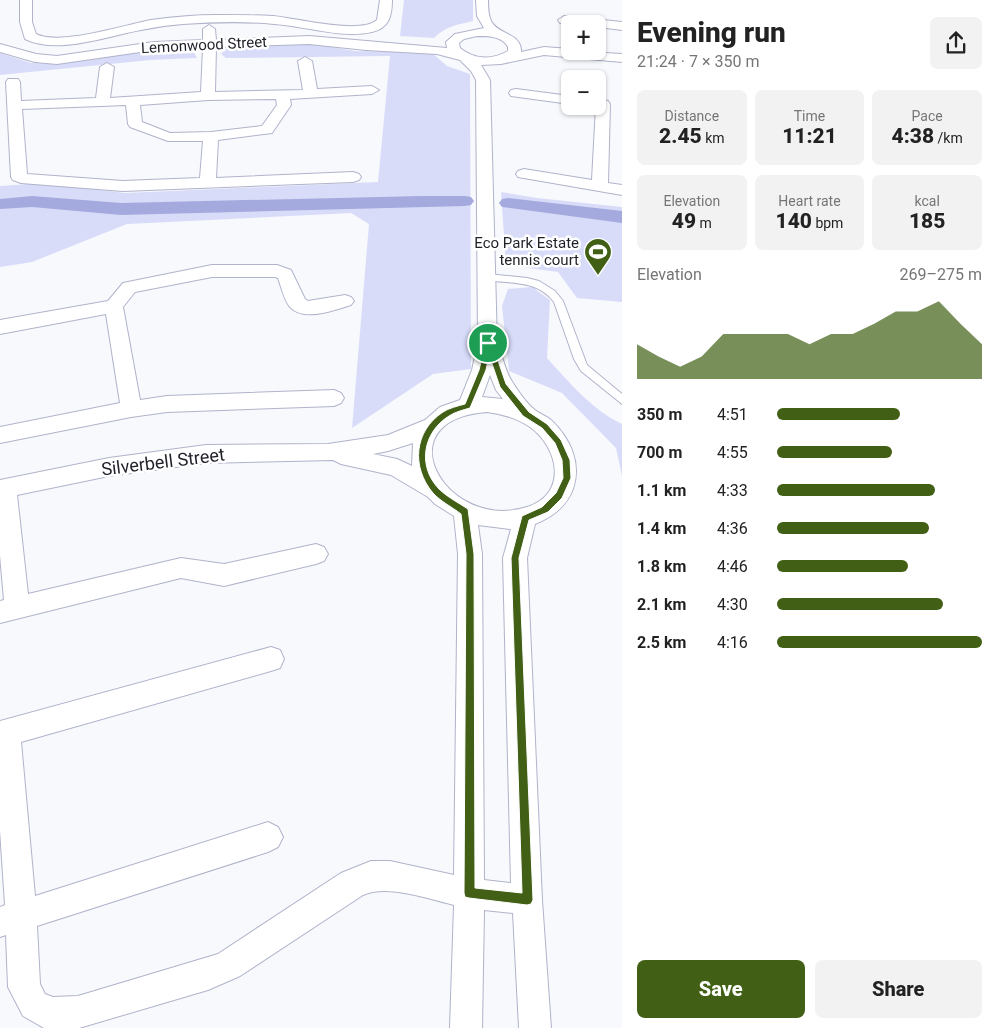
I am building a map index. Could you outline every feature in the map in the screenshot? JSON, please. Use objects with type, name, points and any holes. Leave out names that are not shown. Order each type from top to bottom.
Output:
[{"type":"street","points":[[26,0],[26,22],[30,36],[35,40],[43,42],[84,38],[248,7]]},
{"type":"street","points":[[171,10],[326,27],[364,29],[378,26],[382,22],[385,14],[386,0]]},
{"type":"street","points":[[466,33],[473,30],[482,17],[482,0]]},
{"type":"street","points":[[208,96],[209,14]]},
{"type":"street","points":[[482,17],[492,31],[504,37],[527,45],[561,48]]},
{"type":"street","points":[[606,24],[622,26]]},
{"type":"street","points":[[466,33],[477,32],[504,37],[516,48],[514,53],[493,68],[484,80]]},
{"type":"street","name":"Lemonwood Street","points":[[409,47],[442,44],[466,33]]},
{"type":"street","name":"Lemonwood Street","points":[[0,48],[35,58],[57,60],[141,47],[309,40],[366,46],[437,50],[486,62],[507,59]]},
{"type":"street","points":[[453,40],[453,50],[477,69],[484,80],[488,343],[482,370],[468,406]]},
{"type":"street","points":[[507,59],[544,51],[622,58]]},
{"type":"street","points":[[606,52],[622,54]]},
{"type":"street","points":[[305,61],[311,94]]},
{"type":"street","points":[[102,102],[107,67]]},
{"type":"street","points":[[13,82],[19,177],[21,178],[123,186],[353,177]]},
{"type":"street","points":[[14,105],[372,90]]},
{"type":"street","points":[[516,93],[561,99]]},
{"type":"street","points":[[133,101],[135,124],[168,137],[211,136],[267,130],[284,106],[283,95]]},
{"type":"street","points":[[600,186],[603,115]]},
{"type":"street","points":[[208,183],[211,136]]},
{"type":"street","points":[[524,174],[622,190]]},
{"type":"street","points":[[131,409],[114,306],[125,290],[134,285],[212,271],[282,271],[286,274],[297,303],[300,306],[312,308],[345,301]]},
{"type":"street","points":[[0,327],[114,306]]},
{"type":"street","points":[[488,343],[503,385],[526,414]]},
{"type":"street","points":[[0,435],[131,409],[194,402],[334,398]]},
{"type":"street","points":[[487,404],[507,407],[526,414],[544,426],[558,442],[566,460],[567,478],[560,495],[545,509],[525,518],[492,519],[465,512],[436,491],[425,475],[421,458],[423,441],[431,426],[447,413],[468,406],[487,404]]},
{"type":"street","name":"Silverbell Street","points":[[2,489],[109,467],[206,454],[328,452],[401,439],[431,426]]},
{"type":"street","name":"Silverbell Street","points":[[328,452],[396,468],[436,491]]},
{"type":"street","points":[[2,489],[8,610],[181,568],[224,576],[316,554]]},
{"type":"street","points":[[465,512],[470,554],[469,962],[466,1028]]},
{"type":"street","points":[[525,518],[515,558],[527,900],[535,1028]]},
{"type":"street","points":[[271,659],[3,734],[10,918],[24,987],[34,1005],[50,1014],[78,1012],[208,974],[230,965],[352,884],[371,876],[390,876],[469,893],[527,900]]},
{"type":"street","points":[[10,918],[268,837]]},
{"type":"lane","points":[[487,277],[532,282],[553,293],[558,301],[584,368],[622,400]]},
{"type":"shaded area","points":[[404,0],[473,0],[473,21],[447,29],[434,38],[400,36]]},
{"type":"shaded area","points":[[313,44],[355,51],[431,52],[447,66],[470,74],[471,369],[433,374],[352,428],[369,224],[351,213],[127,224],[32,262],[0,267],[0,186],[45,183],[125,193],[378,182],[390,56],[226,58],[221,54],[227,47]]},
{"type":"shaded area","points":[[192,49],[197,58],[150,60],[0,75],[0,53],[31,63],[61,64],[143,51]]},
{"type":"shaded area","points":[[501,192],[537,198],[622,207],[622,302],[577,298],[558,272],[506,265]]},
{"type":"shaded area","points":[[532,287],[550,300],[547,358],[600,411],[622,424],[622,476],[616,448],[562,393],[509,371],[502,306],[508,289]]},
{"type":"waterway","points":[[0,204],[32,201],[121,209],[465,201]]},
{"type":"waterway","points":[[508,203],[622,217]]},
{"type":"place","name":"Eco Park Estate tennis court","points":[[598,276]]},
{"type":"route","points":[[488,343],[498,377],[503,385],[526,414],[544,426],[558,442],[566,460],[567,478],[560,495],[545,509],[525,518],[515,558],[527,900],[469,893],[470,554],[465,512],[436,491],[425,475],[421,458],[423,441],[431,426],[447,413],[468,406],[482,370],[488,343]]}]
